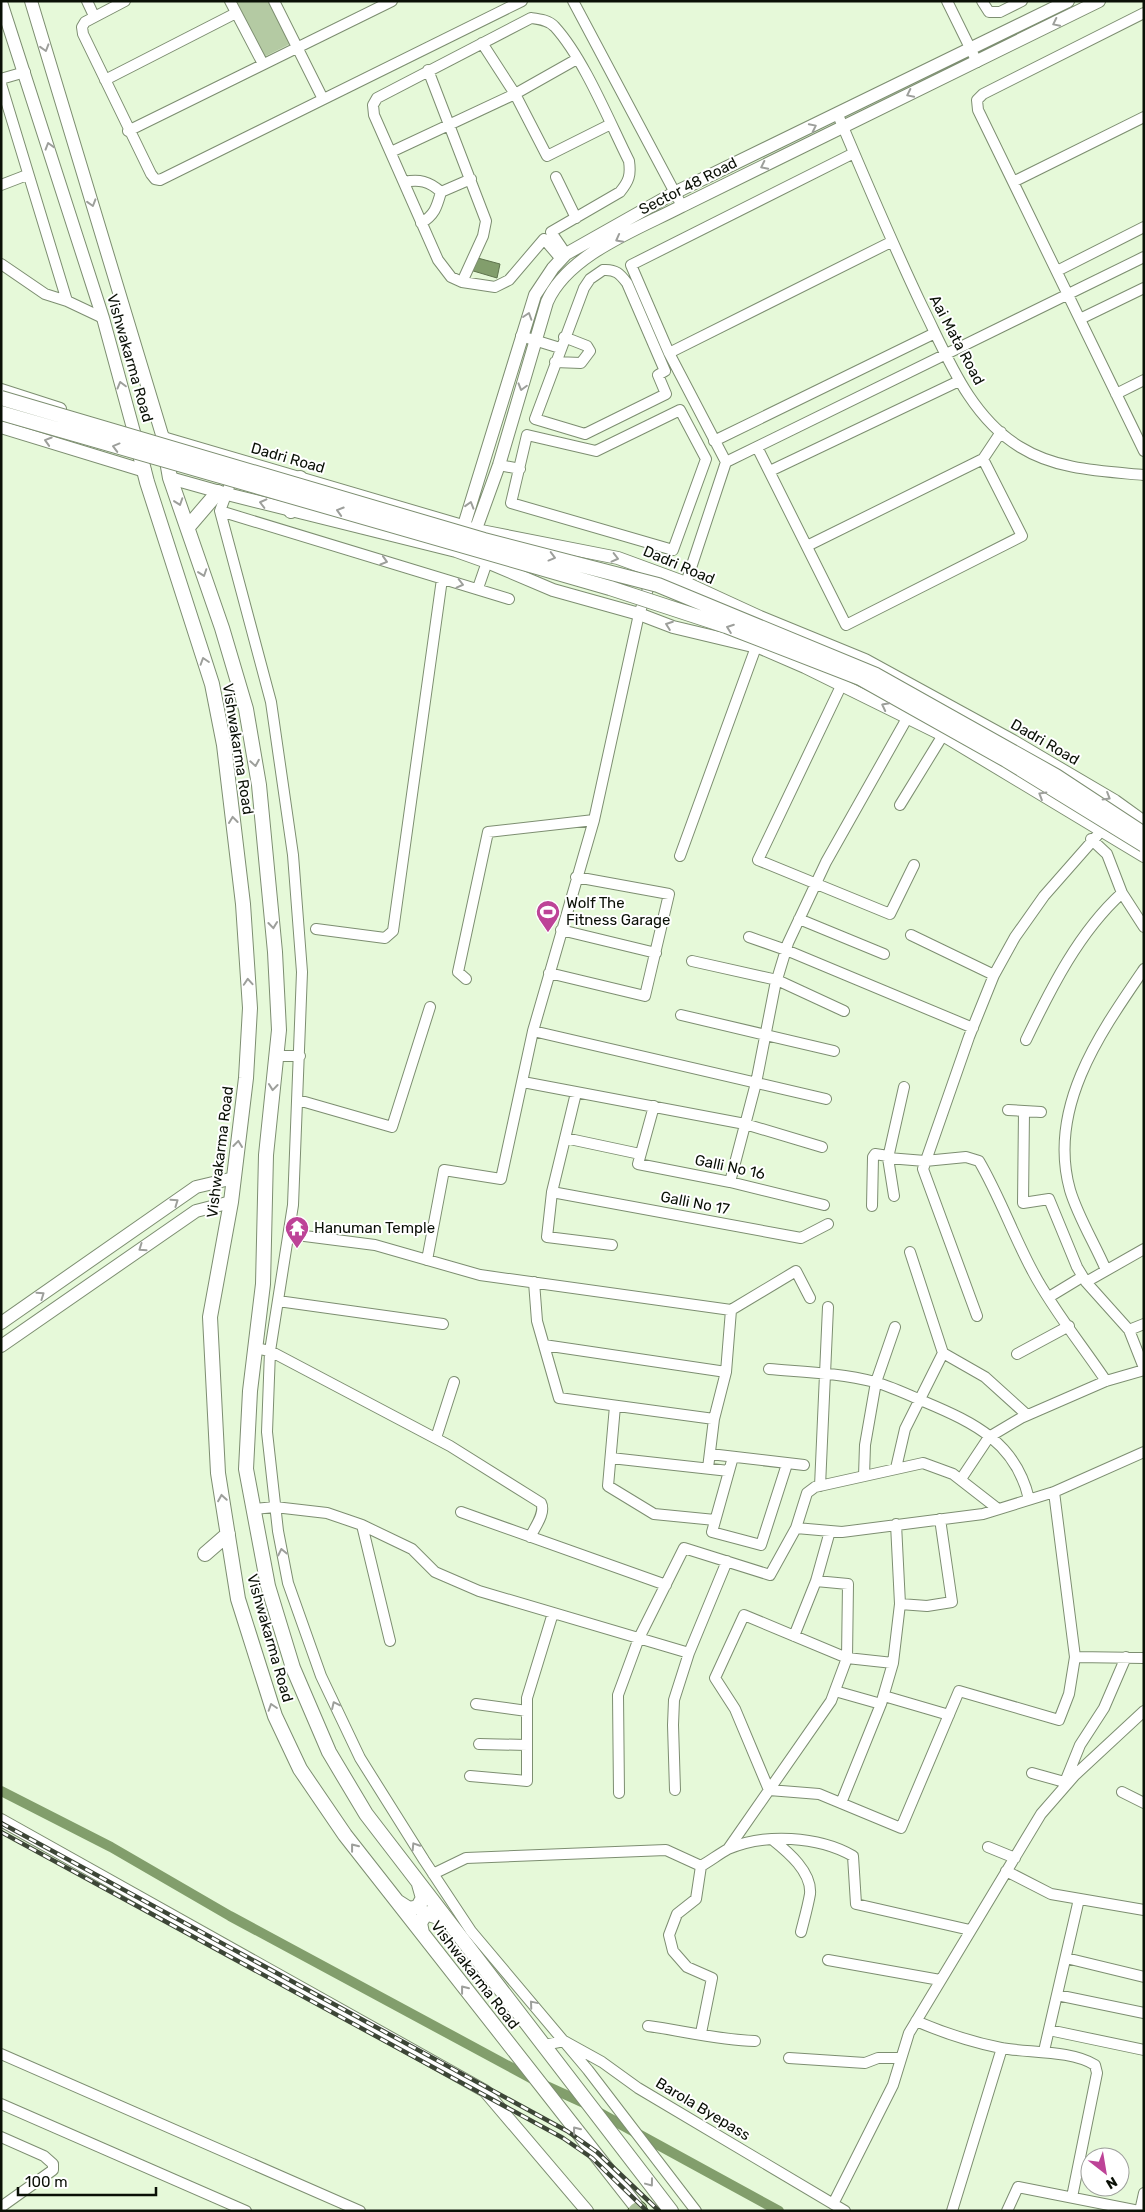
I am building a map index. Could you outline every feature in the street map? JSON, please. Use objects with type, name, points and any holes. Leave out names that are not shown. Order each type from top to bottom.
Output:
[{"type":"main road","points":[[1,398],[484,540],[658,585],[876,675],[1056,776],[1144,834]]},
{"type":"main road","points":[[1,413],[610,588],[735,630],[860,678],[1006,760],[1144,845]]},
{"type":"main road","name":"Vishwakarma Road","points":[[134,432],[212,684],[224,745],[243,904],[250,1008],[246,1078],[234,1178],[210,1317],[218,1473],[238,1598],[275,1716],[300,1769],[345,1835],[639,2210]]},
{"type":"main road","name":"Vishwakarma Road","points":[[163,438],[170,478],[222,628],[246,709],[259,785],[276,952],[278,1030],[266,1155],[263,1284],[246,1469],[268,1586],[290,1659],[329,1752],[366,1814],[671,2211]]},
{"type":"main road","points":[[291,510],[300,478]]},
{"type":"main road","points":[[188,527],[223,493]]},
{"type":"main road","points":[[205,1554],[228,1534]]},
{"type":"main road","points":[[397,1901],[409,1909],[418,1906],[423,1898],[419,1883]]},
{"type":"main road","points":[[422,1933],[420,1923],[426,1913],[448,1920]]},
{"type":"street","name":"Vishwakarma Road","points":[[31,1],[163,438]]},
{"type":"street","points":[[87,1],[94,16]]},
{"type":"street","points":[[125,1],[94,16],[82,27],[83,34],[128,131],[155,179],[165,179],[522,1]]},
{"type":"street","points":[[230,1],[263,64]]},
{"type":"street","points":[[274,1],[324,100]]},
{"type":"street","points":[[128,131],[392,1]]},
{"type":"street","points":[[573,1],[682,206]]},
{"type":"street","points":[[947,1],[977,62]]},
{"type":"street","points":[[982,1],[989,12],[995,14],[1022,1]]},
{"type":"street","name":"Sector 48 Road","points":[[470,528],[500,465],[552,290],[573,268],[618,240],[841,121],[970,49],[1068,1]]},
{"type":"street","name":"Sector 48 Road","points":[[461,554],[470,528],[521,336],[535,295],[564,257],[674,193],[977,62],[1100,1]]},
{"type":"street","name":"Vishwakarma Road","points":[[1,2],[103,318],[134,432]]},
{"type":"street","points":[[1144,12],[983,94],[977,100],[978,110],[1144,451]]},
{"type":"street","points":[[105,80],[236,13]]},
{"type":"street","points":[[530,18],[541,19],[554,25],[577,59],[630,161],[631,172],[628,182],[620,192],[551,232],[564,257],[544,239],[502,286],[488,288],[450,277],[444,271],[421,223],[374,115],[373,105],[383,94],[530,18]]},
{"type":"street","points":[[482,43],[515,94],[547,156],[611,124]]},
{"type":"street","points":[[390,152],[515,94],[577,59]]},
{"type":"street","points":[[428,70],[483,212],[486,230],[462,282]]},
{"type":"street","points":[[1,79],[25,72]]},
{"type":"street","points":[[1,84],[27,175],[67,300]]},
{"type":"street","points":[[1013,182],[1144,116]]},
{"type":"street","name":"Aai Mata Road","points":[[841,121],[891,242],[959,381],[976,405],[1001,432],[1019,447],[1044,459],[1078,469],[1144,475]]},
{"type":"street","points":[[726,462],[669,353],[631,265],[854,153]]},
{"type":"street","points":[[1,185],[27,175]]},
{"type":"street","points":[[556,176],[576,218]]},
{"type":"street","points":[[441,192],[470,179]]},
{"type":"street","points":[[404,182],[418,180],[433,184],[441,192]]},
{"type":"street","points":[[421,223],[430,218],[437,208],[441,192]]},
{"type":"street","points":[[1057,271],[1144,228]]},
{"type":"street","points":[[669,353],[891,242]]},
{"type":"street","points":[[686,583],[726,462],[1144,257]]},
{"type":"street","points":[[1,264],[45,294],[67,300],[103,318]]},
{"type":"street","points":[[603,270],[612,270],[620,274],[627,283],[665,370],[658,375],[666,394],[585,434],[535,419],[562,342],[584,288],[590,279],[603,270]]},
{"type":"street","points":[[1080,319],[1144,288]]},
{"type":"street","points":[[714,441],[935,333]]},
{"type":"street","points":[[521,336],[536,340],[587,346],[590,351],[581,363],[555,362]]},
{"type":"street","points":[[1116,394],[1144,380]]},
{"type":"street","points":[[770,471],[959,381]]},
{"type":"street","points":[[1,390],[134,432]]},
{"type":"street","points":[[680,410],[706,459],[673,550],[511,503],[520,469],[528,435],[596,451],[680,410]]},
{"type":"street","points":[[1,427],[145,471]]},
{"type":"street","points":[[807,546],[983,459],[1001,432]]},
{"type":"street","name":"Dadri Road","points":[[163,438],[470,528],[618,558],[686,583],[760,617],[865,660],[922,693],[1013,741],[1115,802],[1140,820]]},
{"type":"street","points":[[757,447],[846,625],[1022,536],[983,459]]},
{"type":"street","points":[[239,460],[223,493],[220,510],[272,702],[293,856],[302,972],[293,1205],[270,1351],[267,1432],[275,1508],[288,1583],[321,1676],[360,1758],[471,1931],[588,2070],[696,2211]]},
{"type":"street","points":[[500,465],[520,469]]},
{"type":"street","points":[[170,478],[461,554],[487,562],[553,590],[639,614],[673,627],[756,647],[842,684],[942,735],[1144,856]]},
{"type":"street","points":[[220,510],[509,598]]},
{"type":"street","points":[[478,588],[487,562]]},
{"type":"street","points":[[427,1260],[444,1170],[501,1178],[533,1031],[594,820],[639,614],[655,572]]},
{"type":"street","points":[[316,929],[385,938],[393,931],[442,579]]},
{"type":"street","points":[[680,856],[756,647]]},
{"type":"street","points":[[842,684],[758,860],[815,885],[890,914],[914,866]]},
{"type":"street","points":[[730,1182],[756,1083],[776,980],[786,950],[826,862],[922,693]]},
{"type":"street","points":[[900,805],[942,735]]},
{"type":"street","points":[[466,979],[458,972],[488,832],[594,820]]},
{"type":"street","points":[[1121,843],[1140,820]]},
{"type":"street","points":[[977,1316],[923,1169],[925,1161],[994,974],[1015,937],[1038,904],[1091,839],[1102,830]]},
{"type":"street","points":[[1091,839],[1107,854],[1122,893],[1144,927]]},
{"type":"street","points":[[549,973],[645,996],[669,894],[576,877]]},
{"type":"street","points":[[1026,1040],[1045,1000],[1076,949],[1096,919],[1122,893]]},
{"type":"street","points":[[799,919],[884,954]]},
{"type":"street","points":[[561,930],[656,953]]},
{"type":"street","points":[[911,935],[994,974]]},
{"type":"street","points":[[749,937],[786,950],[973,1028]]},
{"type":"street","points":[[692,961],[776,980],[844,1011]]},
{"type":"street","points":[[1106,1270],[1071,1192],[1065,1167],[1067,1113],[1078,1082],[1102,1031],[1144,969]]},
{"type":"street","points":[[298,1100],[392,1127],[430,1007]]},
{"type":"street","points":[[681,1016],[834,1051]]},
{"type":"street","points":[[533,1031],[826,1099]]},
{"type":"street","points":[[276,1056],[300,1056]]},
{"type":"street","points":[[523,1082],[745,1124],[822,1147]]},
{"type":"street","points":[[894,1196],[888,1157],[904,1087]]},
{"type":"street","points":[[576,1093],[552,1192],[547,1237],[612,1245]]},
{"type":"street","points":[[564,1138],[640,1154],[654,1106]]},
{"type":"street","points":[[1008,1110],[1042,1112]]},
{"type":"street","points":[[961,1479],[989,1437],[1028,1415],[1106,1381],[1144,1369],[1128,1330],[1084,1279],[1049,1199],[1023,1203],[1024,1111]]},
{"type":"street","name":"Galli No 16","points":[[640,1154],[638,1164],[730,1182],[824,1205]]},
{"type":"street","points":[[872,1206],[873,1157],[876,1154],[925,1161],[966,1157],[978,1161],[996,1190],[1008,1223],[1034,1274],[1106,1381]]},
{"type":"street","points":[[1,1323],[196,1187],[234,1178]]},
{"type":"street","name":"Galli No 17","points":[[552,1192],[801,1238],[828,1224]]},
{"type":"street","points":[[1,1346],[196,1211],[230,1202]]},
{"type":"street","points":[[288,1234],[375,1245],[480,1275],[731,1310],[796,1271],[810,1298]]},
{"type":"street","points":[[1049,1297],[1106,1270],[1144,1249]]},
{"type":"street","points":[[910,1252],[943,1353],[985,1377],[1028,1415]]},
{"type":"street","points":[[534,1282],[537,1321],[559,1398],[714,1419]]},
{"type":"street","points":[[278,1301],[443,1324]]},
{"type":"street","points":[[820,1486],[828,1308]]},
{"type":"street","points":[[708,1468],[714,1419],[726,1372],[731,1310]]},
{"type":"street","points":[[1128,1330],[1144,1324]]},
{"type":"street","points":[[1017,1354],[1069,1326]]},
{"type":"street","points":[[864,1476],[865,1446],[876,1382],[895,1327]]},
{"type":"street","points":[[544,1345],[726,1372]]},
{"type":"street","points":[[256,1348],[270,1351],[436,1438],[541,1503],[543,1507],[542,1514],[530,1537]]},
{"type":"street","points":[[896,1468],[905,1429],[943,1353]]},
{"type":"street","points":[[769,1369],[825,1373],[876,1382],[968,1420],[1006,1450],[1024,1478],[1029,1500]]},
{"type":"street","points":[[436,1438],[454,1382]]},
{"type":"street","points":[[615,1406],[608,1486],[654,1514],[715,1520]]},
{"type":"street","points":[[796,1528],[842,1532],[983,1514],[1054,1492],[1144,1452]]},
{"type":"street","points":[[710,1454],[787,1464],[804,1464]]},
{"type":"street","points":[[733,1457],[712,1532],[761,1546],[787,1464]]},
{"type":"street","points":[[610,1458],[708,1468],[729,1472]]},
{"type":"street","points":[[620,1793],[618,1696],[639,1638],[684,1548],[770,1575],[796,1528],[807,1493],[820,1486],[923,1463],[953,1474],[998,1509]]},
{"type":"street","points":[[769,1790],[819,1794],[901,1828],[959,1691],[1059,1720],[1069,1694],[1075,1657],[1054,1492]]},
{"type":"street","points":[[253,1509],[275,1508],[327,1513],[397,1540],[412,1549],[435,1572],[479,1591],[689,1653]]},
{"type":"street","points":[[461,1512],[666,1585]]},
{"type":"street","points":[[900,1604],[927,1606],[952,1602],[940,1519]]},
{"type":"street","points":[[841,1803],[882,1700],[894,1663],[900,1604],[896,1524]]},
{"type":"street","points":[[362,1525],[390,1641]]},
{"type":"street","points":[[794,1636],[816,1581],[830,1531]]},
{"type":"street","points":[[675,1790],[672,1724],[674,1700],[689,1653],[727,1561]]},
{"type":"street","points":[[728,1849],[831,1701],[847,1658],[848,1584],[816,1581]]},
{"type":"street","points":[[470,1776],[527,1781],[527,1698],[552,1613]]},
{"type":"street","points":[[769,1790],[735,1709],[714,1678],[744,1615],[847,1658],[894,1663]]},
{"type":"street","points":[[1075,1657],[1144,1658]]},
{"type":"street","points":[[1067,1783],[1080,1744],[1104,1708],[1126,1657]]},
{"type":"street","points":[[835,1691],[949,1715]]},
{"type":"street","points":[[476,1704],[527,1711]]},
{"type":"street","points":[[833,2204],[893,2085],[909,2033],[1041,1814],[1067,1783],[1144,1711]]},
{"type":"street","points":[[479,1744],[527,1745]]},
{"type":"street","points":[[1032,1772],[1067,1783]]},
{"type":"street","points":[[1122,1792],[1144,1803]]},
{"type":"street","points":[[1,1820],[486,2090],[587,2211]]},
{"type":"street","points":[[773,1840],[792,1856],[805,1874],[810,1892],[801,1932]]},
{"type":"street","points":[[701,2033],[712,1978],[686,1967],[672,1951],[669,1935],[677,1914],[696,1899],[701,1866],[728,1849],[773,1840],[817,1842],[853,1856],[856,1904],[970,1930]]},
{"type":"street","points":[[988,1847],[1015,1858]]},
{"type":"street","points":[[434,1874],[466,1858],[666,1850],[701,1866]]},
{"type":"street","points":[[1006,1871],[1051,1894],[1144,1910]]},
{"type":"street","points":[[1044,2051],[1079,1899]]},
{"type":"street","points":[[1066,1958],[1144,1977]]},
{"type":"street","points":[[828,1960],[940,1980]]},
{"type":"street","points":[[1057,1995],[1144,2013]]},
{"type":"street","points":[[916,2021],[959,2039],[1002,2048],[1044,2051],[1092,2063],[1097,2069],[1072,2198]]},
{"type":"street","points":[[648,2026],[701,2033],[728,2040],[756,2041]]},
{"type":"street","points":[[1049,2030],[1144,2050]]},
{"type":"street","points":[[544,2045],[564,2041]]},
{"type":"street","name":"Barola Byepass","points":[[564,2041],[602,2062],[638,2088],[845,2211]]},
{"type":"street","points":[[952,2211],[1002,2048]]},
{"type":"street","points":[[1,2054],[360,2211]]},
{"type":"street","points":[[789,2058],[865,2063],[878,2058],[901,2058]]},
{"type":"street","points":[[1,2104],[246,2211]]},
{"type":"street","points":[[1,2137],[44,2156],[53,2164],[53,2170],[1,2207]]},
{"type":"street","points":[[1007,2211],[1018,2187],[1139,2211],[1144,2193]]},
{"type":"shaded area","points":[[236,1],[268,1],[290,44],[264,57]]},
{"type":"shaded area","points":[[474,257],[500,264],[497,278],[470,270]]},
{"type":"waterway","points":[[1,1791],[111,1847],[230,1916],[540,2083],[586,2104]]},
{"type":"waterway","points":[[598,2112],[779,2211]]},
{"type":"railway","points":[[1,1823],[567,2131],[597,2152],[659,2211]]},
{"type":"railway","points":[[1,1832],[563,2138],[592,2158],[647,2211]]},
{"type":"place","name":"Wolf The Fitness Garage","points":[[548,933]]},
{"type":"place","name":"Hanuman Temple","points":[[297,1249]]}]
